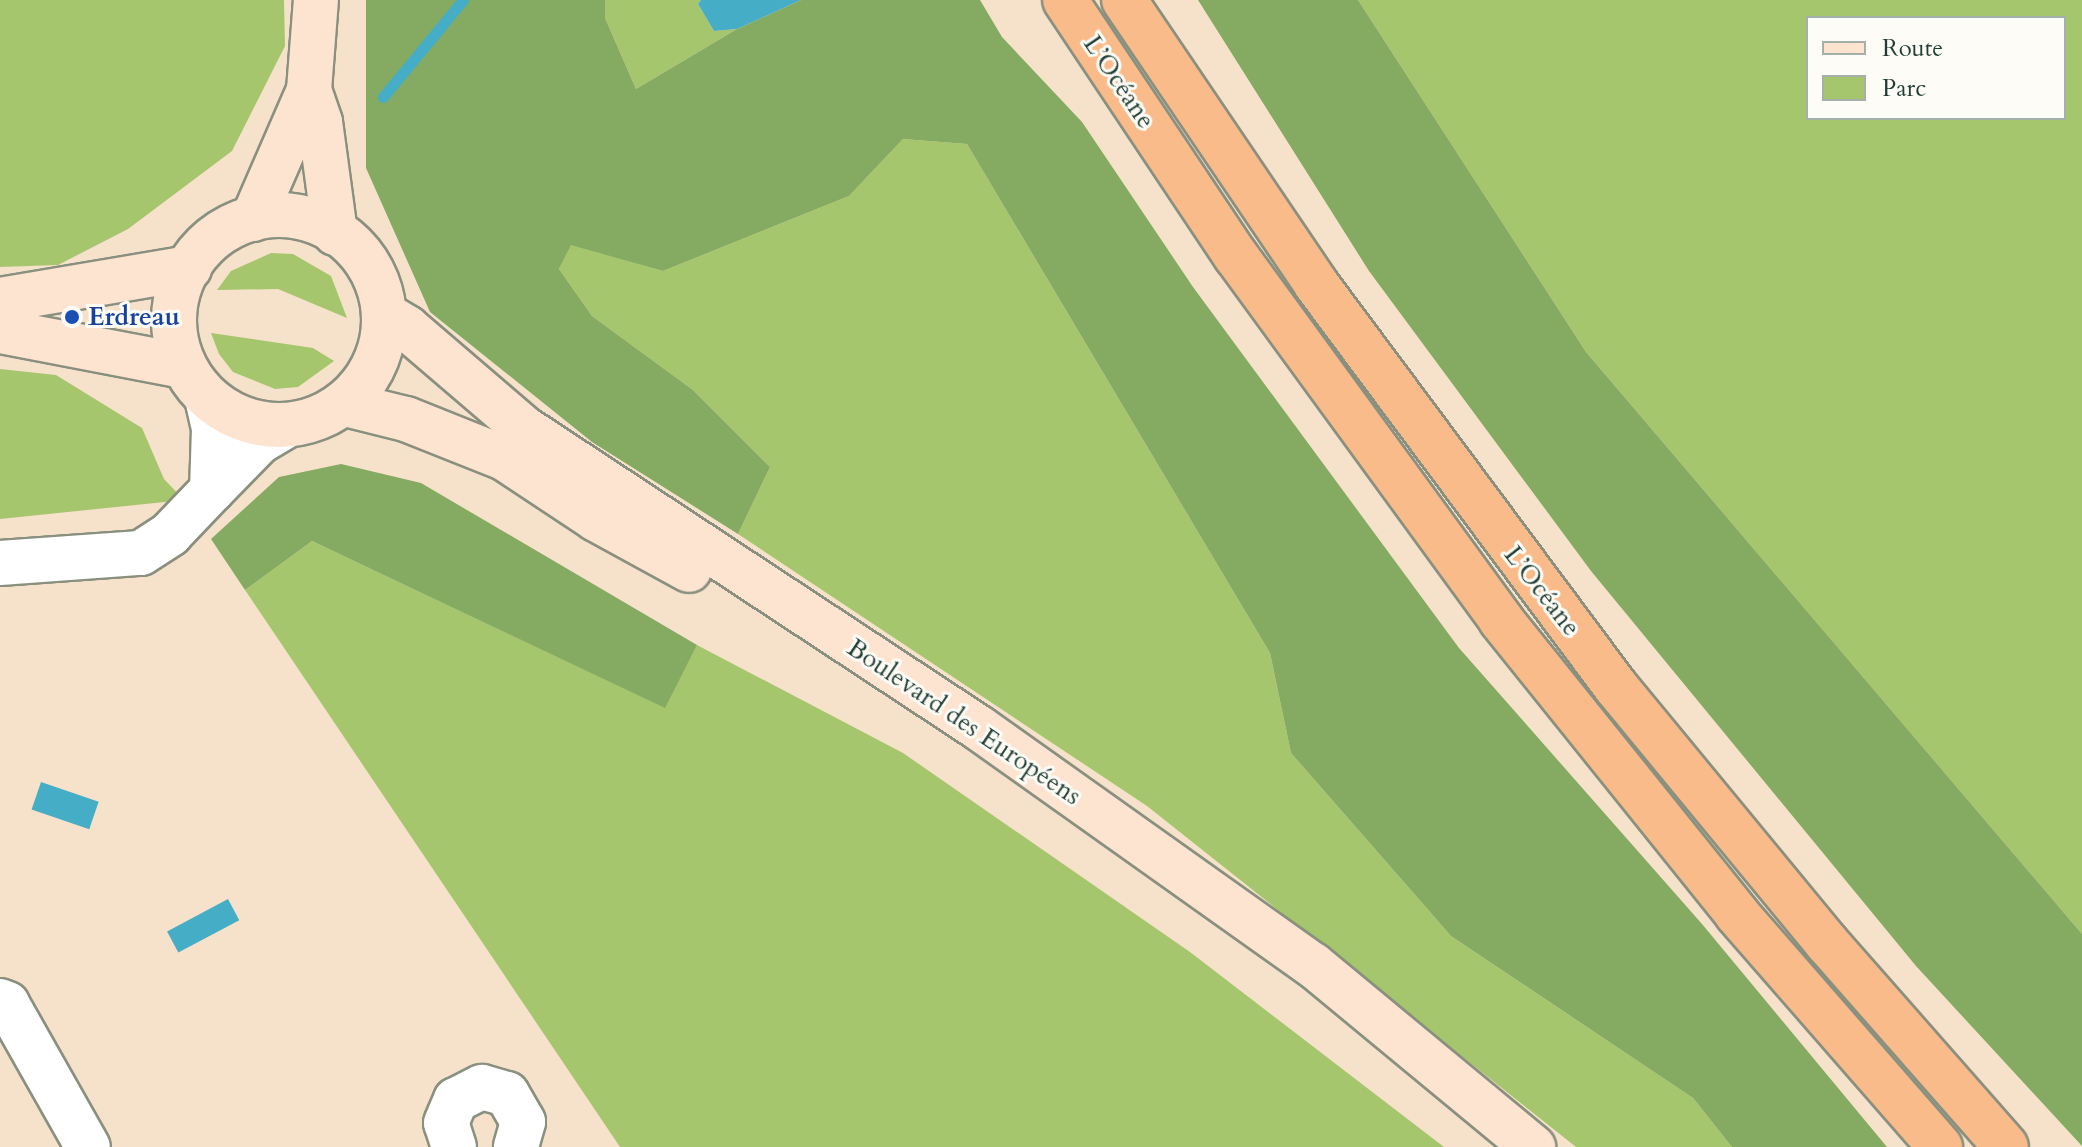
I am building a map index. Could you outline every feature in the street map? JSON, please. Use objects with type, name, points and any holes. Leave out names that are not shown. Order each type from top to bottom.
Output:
[{"type":"highway","name":"L’Océane","points":[[1065,0],[1236,256],[1501,620],[1737,914],[1940,1147]]},
{"type":"highway","name":"L’Océane","points":[[1124,0],[1316,284],[1578,637],[1827,943],[2006,1147]]},
{"type":"main road","points":[[253,219],[309,90],[316,0]]},
{"type":"main road","points":[[309,90],[320,122],[335,233]]},
{"type":"main road","points":[[0,331],[196,382],[245,420],[284,427],[345,404],[374,365],[384,314],[370,267],[335,233],[297,216],[253,219],[212,238],[189,268],[174,319],[196,382]]},
{"type":"main road","points":[[0,300],[189,268]]},
{"type":"main road","name":"Boulevard des Européens","points":[[384,314],[407,328],[525,429],[979,728],[1313,965],[1533,1147]]},
{"type":"main road","name":"Boulevard des Européens","points":[[345,404],[406,419],[504,458],[596,519],[718,586],[1143,869],[1505,1147]]},
{"type":"street","points":[[196,382],[214,428],[212,490]]},
{"type":"street","points":[[0,563],[141,553],[170,534],[259,442],[284,427]]},
{"type":"street","points":[[0,1001],[7,1004],[88,1147]]},
{"type":"street","points":[[454,1147],[446,1123],[456,1100],[482,1087],[507,1094],[523,1122],[516,1147]]},
{"type":"green space","points":[[0,0],[284,0],[285,46],[232,151],[128,229],[58,265],[0,267]]},
{"type":"green space","points":[[366,0],[605,0],[605,18],[636,89],[737,29],[801,0],[980,0],[1002,37],[1082,122],[1193,287],[1459,648],[1702,924],[1887,1147],[1732,1147],[1693,1098],[1451,936],[1291,753],[1270,653],[967,144],[903,139],[849,196],[663,271],[571,245],[559,269],[592,316],[693,390],[770,467],[738,534],[592,442],[430,312],[366,168]]},
{"type":"green space","points":[[605,0],[701,0],[698,4],[714,31],[737,29],[636,89],[605,18]]},
{"type":"green space","points":[[1198,0],[1358,0],[1586,352],[2082,934],[2082,1146],[1916,966],[1591,571],[1369,271]]},
{"type":"green space","points":[[1358,0],[2082,0],[2082,934],[1586,352]]},
{"type":"green space","points":[[903,139],[967,144],[1270,653],[1291,753],[1451,936],[1693,1098],[1732,1147],[1576,1147],[1147,806],[738,534],[770,467],[693,390],[592,316],[559,269],[571,244],[663,271],[849,196]]},
{"type":"green space","points":[[271,253],[293,254],[331,276],[347,318],[278,289],[217,290],[231,271]]},
{"type":"green space","points":[[211,333],[313,348],[334,361],[298,387],[275,389],[233,372],[219,354]]},
{"type":"green space","points":[[0,369],[56,375],[142,428],[164,479],[184,500],[0,519]]},
{"type":"green space","points":[[341,464],[421,483],[697,645],[665,708],[312,541],[245,590],[211,539],[279,477]]},
{"type":"green space","points":[[312,541],[664,707],[697,645],[903,753],[1190,952],[1444,1147],[620,1147],[245,590]]},
{"type":"water","points":[[701,0],[801,0],[737,29],[714,31],[698,4]]},
{"type":"water","points":[[41,782],[99,802],[89,829],[32,809]]},
{"type":"water","points":[[228,899],[239,920],[178,953],[167,931]]},
{"type":"waterway","points":[[383,97],[463,0]]},
{"type":"place","name":"Erdreau","points":[[72,317]]}]
